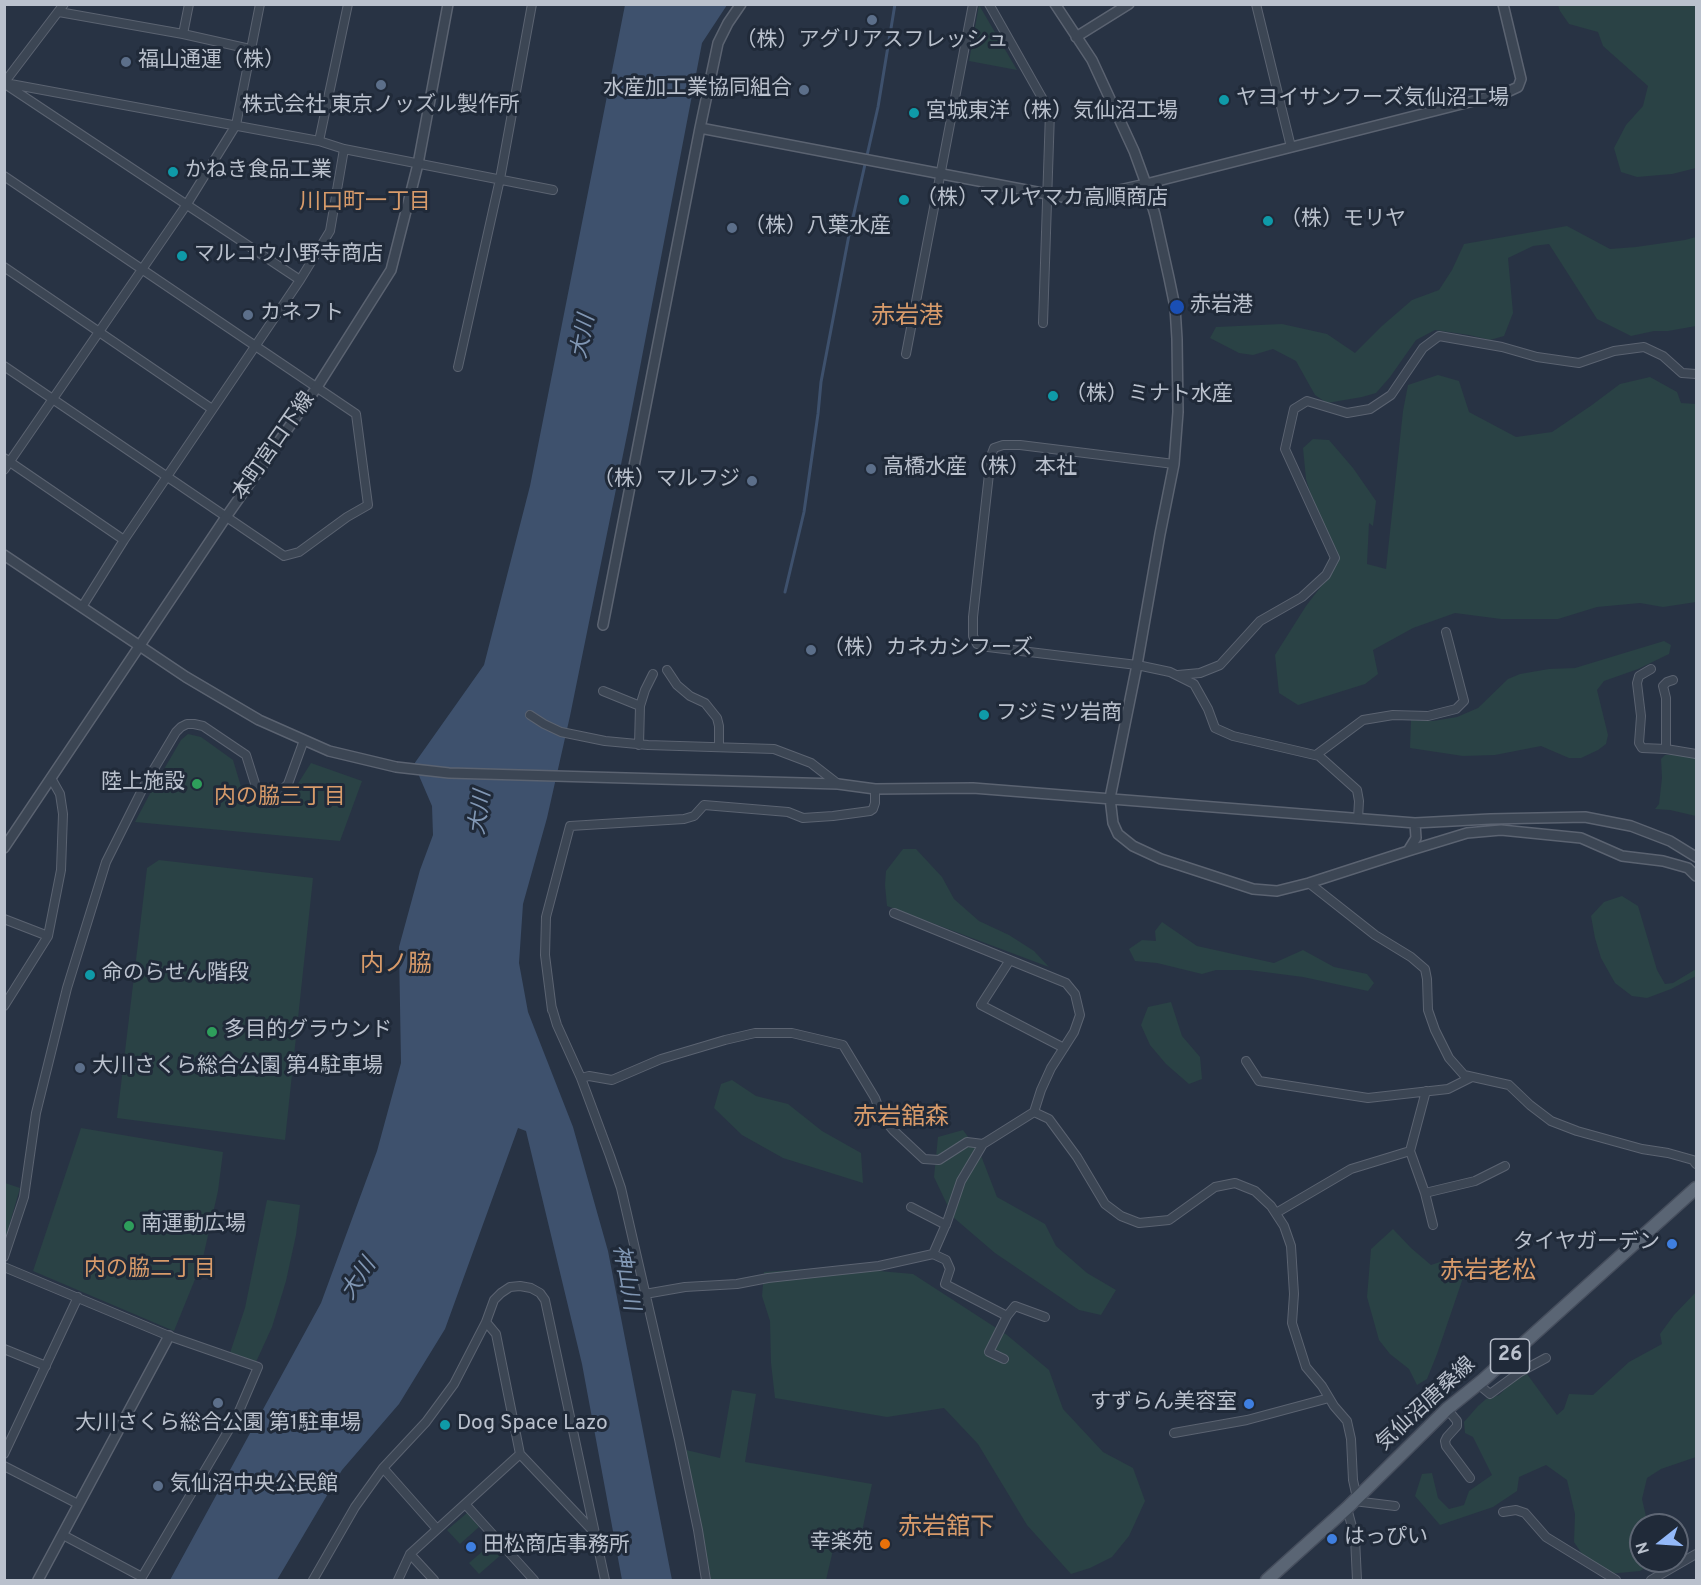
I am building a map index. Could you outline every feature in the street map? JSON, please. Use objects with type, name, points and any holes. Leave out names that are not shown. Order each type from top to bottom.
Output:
[{"type":"main road","name":"気仙沼唐桑線","points":[[1267,1581],[1353,1502],[1448,1409],[1696,1188]]},
{"type":"street","points":[[4,83],[64,4]]},
{"type":"street","points":[[183,34],[189,4]]},
{"type":"street","points":[[4,470],[7,460],[54,398],[187,204],[236,125],[260,4]]},
{"type":"street","points":[[319,141],[348,4]]},
{"type":"street","name":"本町宮口下線","points":[[4,848],[226,517],[317,387],[391,270],[418,164],[448,4]]},
{"type":"street","points":[[458,367],[500,179],[532,4]]},
{"type":"street","points":[[603,625],[718,43],[741,4]]},
{"type":"street","points":[[906,354],[973,4]]},
{"type":"street","points":[[989,4],[1050,112],[1043,323]]},
{"type":"street","points":[[1055,4],[1092,60],[1134,151],[1160,235],[1174,307],[1179,381],[1179,412],[1174,464],[1110,798],[1113,823],[1118,834],[1133,846],[1161,859],[1253,889],[1277,891],[1310,883],[1467,833],[1501,830],[1581,838],[1622,856],[1679,865],[1688,868],[1696,876]]},
{"type":"street","points":[[1076,37],[1129,4]]},
{"type":"street","points":[[1256,4],[1291,147]]},
{"type":"street","points":[[700,128],[1063,198],[1088,197],[1505,93],[1518,87],[1521,79],[1503,4]]},
{"type":"street","points":[[59,12],[250,48]]},
{"type":"street","points":[[4,83],[319,141],[344,149],[553,190]]},
{"type":"street","points":[[4,83],[300,280]]},
{"type":"street","points":[[82,607],[124,540],[300,280],[330,231],[344,149]]},
{"type":"street","points":[[4,176],[356,414],[368,505],[347,517],[299,552],[284,556],[4,366]]},
{"type":"street","points":[[4,267],[212,410]]},
{"type":"street","points":[[1177,675],[1200,673],[1220,665],[1260,621],[1310,590],[1326,575],[1335,558],[1285,449],[1294,410],[1306,401],[1347,413],[1370,409],[1391,395],[1423,348],[1439,336],[1502,347],[1537,357],[1579,363],[1614,351],[1644,347],[1663,356],[1682,373],[1696,374]]},
{"type":"street","points":[[1174,464],[1020,445],[1003,445],[994,448],[973,617],[973,636],[977,644],[1137,665],[1177,675],[1194,684],[1209,709],[1215,728],[1233,736],[1320,756],[1356,790],[1359,801],[1358,819]]},
{"type":"street","points":[[7,460],[124,540]]},
{"type":"street","points":[[4,555],[186,677],[259,720],[329,751],[396,767],[449,773],[838,784],[875,789],[973,788],[1415,823],[1585,817],[1631,826],[1670,841],[1696,857]]},
{"type":"street","points":[[1316,755],[1363,720],[1393,715],[1428,716],[1456,709],[1464,701],[1446,632]]},
{"type":"street","points":[[1652,669],[1639,676],[1637,683],[1641,716],[1639,743],[1642,748],[1696,754]]},
{"type":"street","points":[[668,670],[677,686],[705,704],[717,718],[719,747]]},
{"type":"street","points":[[639,745],[640,706],[653,674]]},
{"type":"street","points":[[1666,749],[1664,686],[1673,680]]},
{"type":"street","points":[[603,691],[640,706]]},
{"type":"street","points":[[530,715],[561,732],[604,741],[639,745],[774,749],[811,763],[838,784]]},
{"type":"street","points":[[4,1257],[24,1197],[36,1113],[67,988],[106,862],[145,784],[176,732],[187,724],[203,726],[246,755],[257,790],[262,794],[274,796],[288,784],[304,740]]},
{"type":"street","points":[[4,1006],[48,936],[61,870],[63,814],[60,794],[51,778]]},
{"type":"street","points":[[706,1581],[679,1439],[621,1188],[552,1009],[545,955],[546,917],[570,826],[684,819],[694,816],[704,805],[788,812],[803,818],[833,816],[870,811],[875,803],[875,789]]},
{"type":"street","points":[[1408,851],[1416,838],[1415,823]]},
{"type":"street","points":[[1310,883],[1375,935],[1411,957],[1425,969],[1428,1010],[1435,1030],[1449,1058],[1464,1075],[1509,1085],[1551,1121],[1577,1131],[1693,1160],[1696,1164]]},
{"type":"street","points":[[894,913],[1066,983],[1075,993],[1080,1015],[1074,1032],[1051,1068],[1041,1089],[1034,1112],[983,1144],[961,1181],[933,1254]]},
{"type":"street","points":[[4,919],[48,936]]},
{"type":"street","points":[[1010,960],[981,1005],[1064,1048]]},
{"type":"street","points":[[580,1078],[589,1076],[612,1080],[661,1059],[725,1040],[755,1033],[792,1033],[843,1045],[875,1098],[882,1117],[924,1159],[939,1160],[967,1142],[983,1144]]},
{"type":"street","points":[[1246,1061],[1259,1081],[1368,1098],[1448,1089],[1472,1077]]},
{"type":"street","points":[[1426,1091],[1410,1151],[1425,1193],[1433,1225]]},
{"type":"street","points":[[1034,1112],[1049,1119],[1077,1158],[1105,1204],[1121,1216],[1139,1223],[1169,1220],[1215,1187],[1235,1183],[1255,1191],[1276,1213],[1284,1226],[1291,1246],[1294,1271],[1292,1323],[1306,1367],[1347,1421],[1351,1439],[1357,1581]]},
{"type":"street","points":[[1276,1213],[1351,1169],[1410,1151]]},
{"type":"street","points":[[1425,1193],[1475,1181],[1504,1166]]},
{"type":"street","points":[[911,1207],[946,1225]]},
{"type":"street","points":[[645,1294],[685,1287],[737,1284],[768,1278],[879,1266],[933,1254],[946,1260],[950,1269],[945,1284],[1007,1316]]},
{"type":"street","points":[[4,1267],[169,1336],[258,1367],[237,1416],[141,1579],[63,1534]]},
{"type":"street","points":[[312,1581],[355,1507],[383,1468],[426,1422],[454,1384],[486,1322],[494,1300],[510,1287],[520,1286],[540,1293],[545,1300],[605,1581]]},
{"type":"street","points":[[4,1454],[78,1297]]},
{"type":"street","points":[[1004,1359],[989,1352],[1007,1316],[1015,1306],[1045,1317]]},
{"type":"street","points":[[486,1322],[496,1334],[520,1454],[593,1531]]},
{"type":"street","points":[[38,1581],[169,1336]]},
{"type":"street","points":[[4,1349],[46,1366]]},
{"type":"street","points":[[1478,1384],[1490,1394],[1520,1372],[1546,1358]]},
{"type":"street","points":[[1174,1433],[1247,1420],[1329,1398]]},
{"type":"street","points":[[1448,1409],[1457,1426],[1447,1437],[1446,1446],[1470,1478]]},
{"type":"street","points":[[398,1581],[410,1554],[520,1454]]},
{"type":"street","points":[[4,1466],[78,1504]]},
{"type":"street","points":[[383,1468],[437,1529]]},
{"type":"street","points":[[1353,1502],[1395,1506]]},
{"type":"street","points":[[466,1504],[534,1581]]},
{"type":"street","points":[[1503,1512],[1516,1510],[1525,1513],[1546,1537],[1616,1581]]},
{"type":"street","points":[[410,1554],[435,1581]]},
{"type":"street","points":[[1651,1581],[1696,1554]]},
{"type":"green space","points":[[979,5],[1017,70],[969,61]]},
{"type":"green space","points":[[1558,5],[1696,5],[1696,168],[1672,174],[1637,177],[1621,172],[1614,148],[1626,125],[1643,106],[1648,86],[1603,46],[1598,32],[1569,24]]},
{"type":"green space","points":[[1567,226],[1610,249],[1696,237],[1696,326],[1631,336],[1597,319],[1549,244],[1533,246],[1508,258],[1513,313],[1504,336],[1490,340],[1435,330],[1416,340],[1376,393],[1362,397],[1327,403],[1315,395],[1296,361],[1273,349],[1253,355],[1239,353],[1210,338],[1216,327],[1282,324],[1327,334],[1355,353],[1412,300],[1439,290],[1452,270],[1464,244]]},
{"type":"green space","points":[[1438,375],[1459,381],[1469,412],[1516,437],[1552,432],[1620,384],[1650,377],[1677,392],[1681,403],[1696,404],[1696,602],[1663,607],[1640,603],[1597,607],[1558,619],[1501,619],[1455,613],[1413,628],[1373,650],[1378,674],[1365,684],[1298,705],[1279,693],[1275,655],[1306,606],[1329,576],[1330,545],[1316,512],[1306,479],[1303,448],[1313,439],[1329,440],[1353,468],[1376,501],[1373,526],[1369,523],[1367,564],[1386,569],[1403,411],[1408,385]]},
{"type":"green space","points":[[1664,641],[1671,645],[1669,654],[1638,669],[1604,681],[1597,690],[1608,735],[1606,744],[1581,758],[1569,758],[1541,746],[1495,755],[1463,756],[1410,748],[1411,720],[1433,721],[1457,717],[1478,708],[1508,679],[1520,674],[1549,669],[1575,668]]},
{"type":"green space","name":"陸上施設","points":[[188,734],[201,737],[233,760],[242,790],[264,806],[278,807],[285,804],[311,763],[362,781],[340,841],[135,822],[181,740]]},
{"type":"green space","points":[[1665,755],[1696,757],[1696,816],[1655,809],[1659,804],[1662,778],[1661,759]]},
{"type":"green space","points":[[903,849],[916,849],[942,877],[954,899],[979,921],[1009,935],[1034,951],[1049,967],[887,906],[886,871]]},
{"type":"green space","name":"多目的グラウンド","points":[[159,860],[313,878],[285,1140],[117,1118],[147,868]]},
{"type":"green space","points":[[1622,896],[1638,906],[1657,970],[1665,984],[1673,983],[1696,969],[1696,976],[1647,998],[1632,996],[1615,983],[1601,958],[1591,916],[1604,902]]},
{"type":"green space","points":[[1162,922],[1197,946],[1274,963],[1303,950],[1334,967],[1367,974],[1374,983],[1368,991],[1303,977],[1249,970],[1216,970],[1202,974],[1157,963],[1135,961],[1129,949],[1142,940],[1156,941],[1155,931]]},
{"type":"green space","points":[[1171,1002],[1182,1036],[1200,1057],[1202,1079],[1189,1084],[1166,1064],[1150,1045],[1141,1025],[1148,1007]]},
{"type":"green space","points":[[732,1080],[756,1096],[788,1104],[822,1131],[861,1153],[863,1183],[783,1158],[742,1135],[714,1108],[721,1084]]},
{"type":"green space","name":"南運動広場","points":[[81,1128],[223,1152],[218,1191],[202,1262],[174,1331],[33,1271]]},
{"type":"green space","points":[[963,1130],[980,1153],[997,1197],[1045,1224],[1056,1246],[1087,1273],[1116,1290],[1101,1315],[1079,1310],[995,1253],[953,1217],[934,1177],[938,1137]]},
{"type":"green space","points":[[4,1183],[20,1188],[5,1240]]},
{"type":"green space","points":[[267,1200],[300,1205],[286,1281],[272,1327],[256,1362],[230,1353],[245,1308]]},
{"type":"green space","points":[[1393,1229],[1431,1265],[1452,1258],[1464,1260],[1464,1275],[1437,1354],[1427,1379],[1417,1385],[1409,1369],[1390,1354],[1379,1340],[1367,1297],[1371,1249]]},
{"type":"green space","points":[[834,1267],[913,1274],[1007,1335],[1049,1370],[1063,1409],[1103,1452],[1133,1468],[1145,1501],[1129,1536],[1112,1557],[1071,1574],[1027,1525],[978,1444],[944,1408],[887,1417],[775,1398],[770,1321],[762,1296],[764,1272]]},
{"type":"green space","points":[[1696,1292],[1696,1457],[1661,1469],[1647,1478],[1642,1499],[1645,1513],[1629,1513],[1629,1572],[1608,1574],[1590,1566],[1574,1542],[1575,1514],[1567,1480],[1546,1465],[1519,1477],[1517,1491],[1493,1507],[1440,1525],[1415,1496],[1422,1474],[1432,1473],[1438,1498],[1449,1509],[1464,1505],[1469,1491],[1492,1475],[1473,1437],[1465,1433],[1464,1422],[1486,1399],[1499,1395],[1514,1380],[1527,1374],[1557,1415],[1564,1409],[1569,1394],[1593,1395],[1629,1362],[1662,1344],[1660,1334]]},
{"type":"green space","points":[[732,1390],[756,1394],[745,1462],[872,1484],[861,1536],[837,1533],[826,1580],[711,1580],[686,1450],[720,1458]]},
{"type":"green space","points":[[467,1513],[479,1527],[460,1544],[447,1530]]},
{"type":"green space","points":[[492,1543],[502,1554],[479,1574],[469,1563]]},
{"type":"water","name":"大川","points":[[625,5],[727,5],[702,43],[628,430],[570,716],[547,818],[523,904],[519,963],[528,1012],[573,1127],[608,1251],[672,1580],[622,1580],[582,1364],[526,1131],[518,1128],[445,1329],[399,1404],[342,1470],[277,1580],[170,1580],[321,1303],[377,1151],[401,1063],[399,947],[420,870],[433,835],[432,806],[414,764],[484,665],[530,486]]},
{"type":"waterway","points":[[785,592],[804,512],[821,382],[849,235],[878,107],[895,4]]},
{"type":"place","name":"（株）アグリアスフレッシュ","points":[[872,20]]},
{"type":"place","name":"福山通運（株）","points":[[126,62]]},
{"type":"place","name":"株式会社 東京ノッズル製作所","points":[[381,85]]},
{"type":"place","name":"水産加工業協同組合","points":[[804,90]]},
{"type":"place","name":"ヤヨイサンフーズ気仙沼工場","points":[[1224,100]]},
{"type":"place","name":"宮城東洋（株）気仙沼工場","points":[[914,113]]},
{"type":"place","name":"かねき食品工業","points":[[173,172]]},
{"type":"place","name":"（株）マルヤマカ高順商店","points":[[904,200]]},
{"type":"place","name":"（株）モリヤ","points":[[1268,221]]},
{"type":"place","name":"（株）八葉水産","points":[[732,228]]},
{"type":"place","name":"マルコウ小野寺商店","points":[[182,256]]},
{"type":"place","name":"赤岩港","points":[[1177,307]]},
{"type":"place","name":"カネフト","points":[[248,315]]},
{"type":"place","name":"（株）ミナト水産","points":[[1053,396]]},
{"type":"place","name":"高橋水産（株） 本社","points":[[871,469]]},
{"type":"place","name":"（株）マルフジ","points":[[752,481]]},
{"type":"place","name":"（株）カネカシフーズ","points":[[811,650]]},
{"type":"place","name":"フジミツ岩商","points":[[984,715]]},
{"type":"place","name":"陸上施設","points":[[197,784]]},
{"type":"place","name":"命のらせん階段","points":[[90,975]]},
{"type":"place","name":"多目的グラウンド","points":[[212,1032]]},
{"type":"place","name":"大川さくら総合公園 第4駐車場","points":[[80,1068]]},
{"type":"place","name":"南運動広場","points":[[129,1226]]},
{"type":"place","name":"タイヤガーデン","points":[[1672,1244]]},
{"type":"place","name":"大川さくら総合公園 第1駐車場","points":[[218,1403]]},
{"type":"place","name":"すずらん美容室","points":[[1249,1404]]},
{"type":"place","name":"Dog Space Lazo","points":[[445,1425]]},
{"type":"place","name":"気仙沼中央公民館","points":[[158,1486]]},
{"type":"place","name":"はっぴい","points":[[1332,1539]]},
{"type":"place","name":"幸楽苑","points":[[885,1544]]},
{"type":"place","name":"田松商店事務所","points":[[471,1547]]},
{"type":"district","name":"川口町一丁目","points":[[365,204]]},
{"type":"district","name":"赤岩港","points":[[907,318]]},
{"type":"district","name":"内の脇三丁目","points":[[280,799]]},
{"type":"district","name":"内ノ脇","points":[[396,966]]},
{"type":"district","name":"赤岩舘森","points":[[901,1119]]},
{"type":"district","name":"内の脇二丁目","points":[[150,1271]]},
{"type":"district","name":"赤岩老松","points":[[1488,1273]]},
{"type":"district","name":"赤岩舘下","points":[[946,1529]]},
{"type":"water label","name":"神山川","points":[[624,1278]]}]
